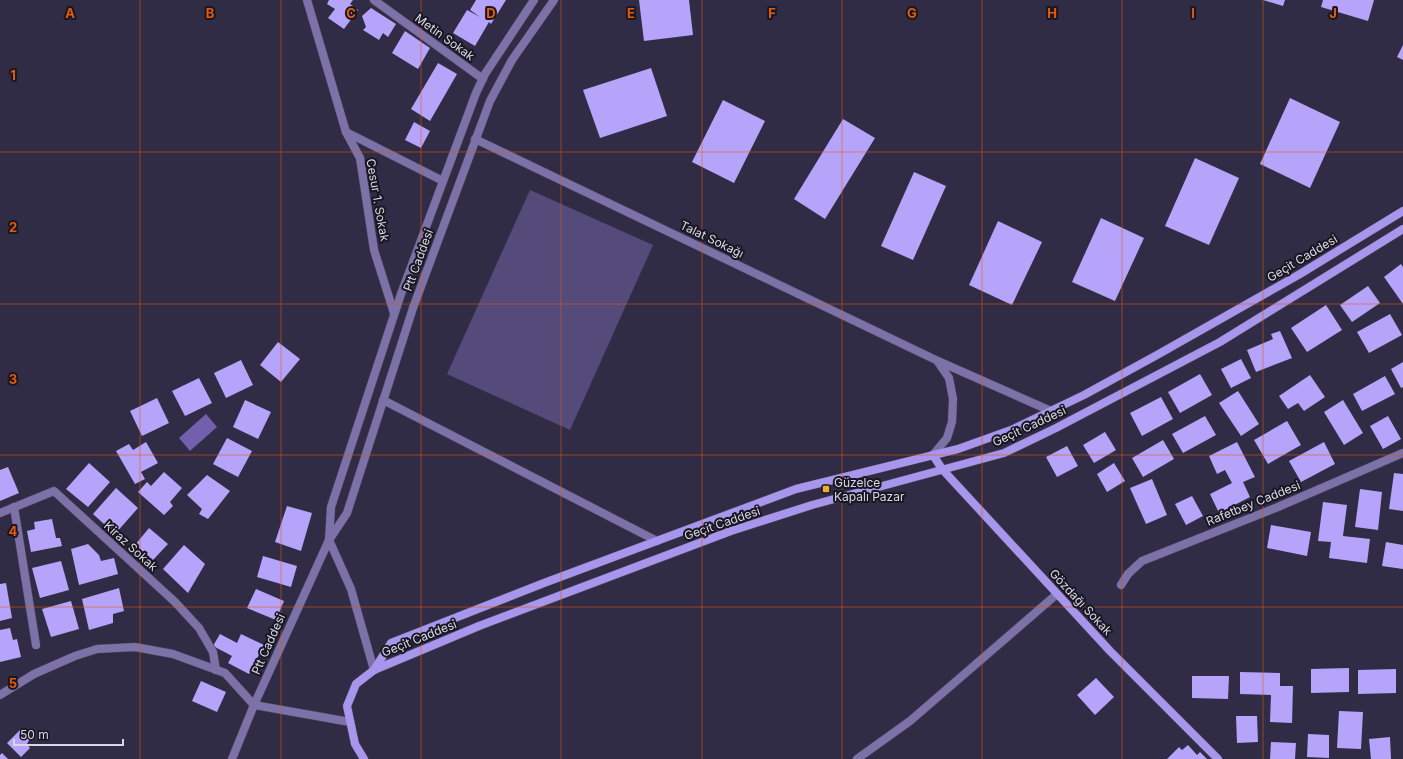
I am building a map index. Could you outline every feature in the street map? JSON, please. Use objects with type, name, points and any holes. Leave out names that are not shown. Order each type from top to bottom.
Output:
[{"type":"main road","name":"Geçit Caddesi","points":[[374,670],[391,643],[544,583],[796,489],[958,449],[1011,430],[1117,377],[1293,278],[1403,211]]},
{"type":"main road","name":"Geçit Caddesi","points":[[374,670],[479,626],[731,531],[812,505],[1004,453],[1056,428],[1220,342],[1403,229]]},
{"type":"main road","name":"Gözdağı Sokak","points":[[933,455],[942,469],[1110,651],[1218,759]]},
{"type":"main road","points":[[364,759],[355,744],[347,706],[356,684],[374,670]]},
{"type":"street","name":"Cesur 1. Sokak","points":[[307,0],[346,132],[360,158],[374,250],[394,313]]},
{"type":"street","name":"Metin Sokak","points":[[374,0],[483,79]]},
{"type":"street","name":"Ptt Caddesi","points":[[329,540],[331,507],[394,313],[466,117],[483,79],[534,0]]},
{"type":"street","name":"Ptt Caddesi","points":[[232,759],[254,705],[329,540],[347,513],[413,308],[490,101],[500,80],[554,0]]},
{"type":"street","points":[[346,132],[443,181]]},
{"type":"street","name":"Talat Sokağı","points":[[475,139],[938,361],[1051,411]]},
{"type":"street","points":[[933,455],[947,438],[952,422],[953,399],[949,378],[938,361]]},
{"type":"street","points":[[383,400],[657,541]]},
{"type":"street","name":"Rafetbey Caddesi","points":[[1121,585],[1128,574],[1142,561],[1278,507],[1403,453]]},
{"type":"street","name":"Kiraz Sokak","points":[[0,513],[54,492],[175,602],[199,628],[213,652],[216,670]]},
{"type":"street","points":[[14,507],[36,645]]},
{"type":"street","points":[[329,540],[351,589],[374,670]]},
{"type":"street","points":[[857,759],[910,721],[1057,594]]},
{"type":"street","points":[[0,694],[57,663],[97,649],[135,647],[173,654],[225,673],[254,705],[350,722]]},
{"type":"shaded area","points":[[530,190],[653,245],[570,430],[447,374]]},
{"type":"shaded area","points":[[206,414],[217,427],[190,451],[179,438]]},
{"type":"building","points":[[329,0],[353,0],[350,4],[358,10],[344,29],[328,18],[335,9],[327,4]]},
{"type":"building","points":[[476,0],[506,0],[491,24],[489,22],[475,46],[453,33],[467,10],[480,17],[470,10]]},
{"type":"building","points":[[639,0],[689,0],[693,35],[644,41]]},
{"type":"building","points":[[1263,0],[1285,0],[1283,6]]},
{"type":"building","points":[[1323,0],[1374,0],[1368,21],[1321,7]]},
{"type":"building","points":[[371,8],[396,24],[388,37],[383,33],[379,40],[363,30],[366,27],[362,16]]},
{"type":"building","points":[[405,31],[430,48],[418,69],[392,53]]},
{"type":"building","points":[[1403,45],[1403,60],[1397,57]]},
{"type":"building","points":[[438,63],[457,74],[430,121],[411,109]]},
{"type":"building","points":[[651,68],[667,116],[600,138],[583,90]]},
{"type":"building","points":[[1290,98],[1340,122],[1310,188],[1260,164]]},
{"type":"building","points":[[723,100],[765,121],[734,183],[692,162]]},
{"type":"building","points":[[843,119],[875,138],[825,219],[794,199]]},
{"type":"building","points":[[414,122],[430,131],[421,148],[405,140]]},
{"type":"building","points":[[1195,158],[1239,178],[1209,245],[1165,226]]},
{"type":"building","points":[[914,172],[946,186],[913,260],[881,246]]},
{"type":"building","points":[[1101,218],[1144,238],[1115,301],[1072,282]]},
{"type":"building","points":[[998,221],[1042,242],[1012,305],[969,285]]},
{"type":"building","points":[[1401,264],[1403,267],[1403,304],[1384,277]]},
{"type":"building","points":[[1368,286],[1380,303],[1352,322],[1340,305]]},
{"type":"building","points":[[1326,305],[1342,330],[1307,352],[1291,328]]},
{"type":"building","points":[[1390,314],[1402,335],[1369,353],[1357,332]]},
{"type":"building","points":[[1280,331],[1292,358],[1256,372],[1247,350],[1273,339],[1271,334]]},
{"type":"building","points":[[278,342],[300,359],[281,382],[260,365]]},
{"type":"building","points":[[1241,359],[1251,378],[1231,388],[1221,369]]},
{"type":"building","points":[[241,360],[253,385],[226,398],[214,373]]},
{"type":"building","points":[[1403,362],[1403,387],[1401,388],[1391,369]]},
{"type":"building","points":[[1200,374],[1212,395],[1180,413],[1168,392]]},
{"type":"building","points":[[1310,375],[1325,397],[1304,411],[1298,403],[1288,409],[1279,396]]},
{"type":"building","points":[[1385,376],[1395,394],[1362,411],[1353,394]]},
{"type":"building","points":[[199,378],[212,403],[185,416],[172,391]]},
{"type":"building","points":[[1238,391],[1259,424],[1241,436],[1219,403]]},
{"type":"building","points":[[1161,397],[1173,419],[1142,436],[1130,413]]},
{"type":"building","points":[[157,398],[169,423],[142,436],[130,411]]},
{"type":"building","points":[[245,400],[271,412],[258,439],[233,427]]},
{"type":"building","points":[[1343,400],[1363,433],[1344,445],[1324,412]]},
{"type":"building","points":[[1205,416],[1216,435],[1183,453],[1172,434]]},
{"type":"building","points":[[1388,416],[1401,439],[1383,449],[1370,426]]},
{"type":"building","points":[[1287,421],[1301,445],[1268,464],[1254,440]]},
{"type":"building","points":[[1105,432],[1116,450],[1094,463],[1083,445]]},
{"type":"building","points":[[227,438],[252,451],[238,477],[213,464]]},
{"type":"building","points":[[1163,440],[1174,459],[1143,477],[1132,458]]},
{"type":"building","points":[[146,442],[158,463],[141,472],[145,479],[135,484],[116,451],[129,444],[133,450]]},
{"type":"building","points":[[1237,442],[1255,477],[1243,482],[1250,497],[1219,513],[1210,494],[1232,483],[1225,470],[1217,474],[1209,456]]},
{"type":"building","points":[[1324,442],[1335,464],[1301,482],[1289,461]]},
{"type":"building","points":[[1067,446],[1078,466],[1057,477],[1046,457]]},
{"type":"building","points":[[89,463],[110,482],[88,507],[66,489]]},
{"type":"building","points":[[1114,463],[1125,481],[1107,492],[1097,474]]},
{"type":"building","points":[[8,467],[19,493],[0,501],[0,470]]},
{"type":"building","points":[[164,472],[182,488],[170,502],[173,506],[164,515],[138,492],[147,482],[151,486]]},
{"type":"building","points":[[1394,473],[1403,474],[1403,511],[1389,509]]},
{"type":"building","points":[[207,475],[230,491],[208,519],[199,514],[202,509],[187,495]]},
{"type":"building","points":[[1152,479],[1167,515],[1146,524],[1130,488]]},
{"type":"building","points":[[116,488],[138,508],[115,534],[93,514]]},
{"type":"building","points":[[1360,489],[1382,492],[1378,530],[1355,527]]},
{"type":"building","points":[[1192,496],[1203,516],[1186,525],[1175,504]]},
{"type":"building","points":[[1323,502],[1347,505],[1343,536],[1370,539],[1367,563],[1329,558],[1331,542],[1318,541]]},
{"type":"building","points":[[287,506],[312,513],[301,551],[275,542]]},
{"type":"building","points":[[52,519],[56,538],[60,538],[62,546],[31,552],[27,531],[35,529],[34,522]]},
{"type":"building","points":[[1271,525],[1311,532],[1307,556],[1267,548]]},
{"type":"building","points":[[149,528],[168,544],[153,560],[135,545]]},
{"type":"building","points":[[1386,542],[1403,545],[1403,569],[1382,566]]},
{"type":"building","points":[[88,544],[99,555],[101,561],[114,558],[118,574],[79,585],[71,549]]},
{"type":"building","points":[[184,545],[205,564],[188,593],[163,569]]},
{"type":"building","points":[[263,556],[297,566],[291,587],[257,577]]},
{"type":"building","points":[[61,561],[69,590],[40,598],[32,568]]},
{"type":"building","points":[[6,583],[12,618],[0,621],[0,584]]},
{"type":"building","points":[[119,588],[124,611],[113,614],[113,623],[89,630],[82,599]]},
{"type":"building","points":[[256,589],[284,601],[276,620],[247,608]]},
{"type":"building","points":[[71,601],[79,629],[51,637],[42,609]]},
{"type":"building","points":[[10,628],[13,640],[17,639],[21,657],[0,662],[0,630]]},
{"type":"building","points":[[220,634],[237,643],[241,634],[264,645],[249,674],[228,663],[232,656],[213,646]]},
{"type":"building","points":[[1349,668],[1349,692],[1311,693],[1311,669]]},
{"type":"building","points":[[1396,669],[1396,693],[1358,694],[1358,670]]},
{"type":"building","points":[[1240,672],[1280,673],[1280,686],[1293,686],[1292,723],[1270,722],[1271,695],[1240,694]]},
{"type":"building","points":[[1192,676],[1229,676],[1228,699],[1192,698]]},
{"type":"building","points":[[1096,678],[1114,697],[1095,715],[1077,695]]},
{"type":"building","points":[[201,681],[226,692],[217,712],[192,701]]},
{"type":"building","points":[[1339,711],[1363,712],[1361,749],[1337,748]]},
{"type":"building","points":[[1236,716],[1257,716],[1258,742],[1237,743]]},
{"type":"building","points":[[21,729],[30,738],[27,744],[30,748],[21,757],[7,743]]},
{"type":"building","points":[[1308,734],[1329,735],[1329,758],[1307,757]]},
{"type":"building","points":[[1390,737],[1391,759],[1371,759],[1369,739]]},
{"type":"building","points":[[1271,742],[1296,743],[1295,759],[1270,759]]},
{"type":"building","points":[[1188,745],[1197,755],[1200,752],[1207,759],[1167,759],[1179,747],[1182,750]]},
{"type":"building","points":[[2,753],[8,759],[0,759],[0,755]]},
{"type":"place","name":"Güzelce Kapalı Pazar","points":[[826,489]]}]
